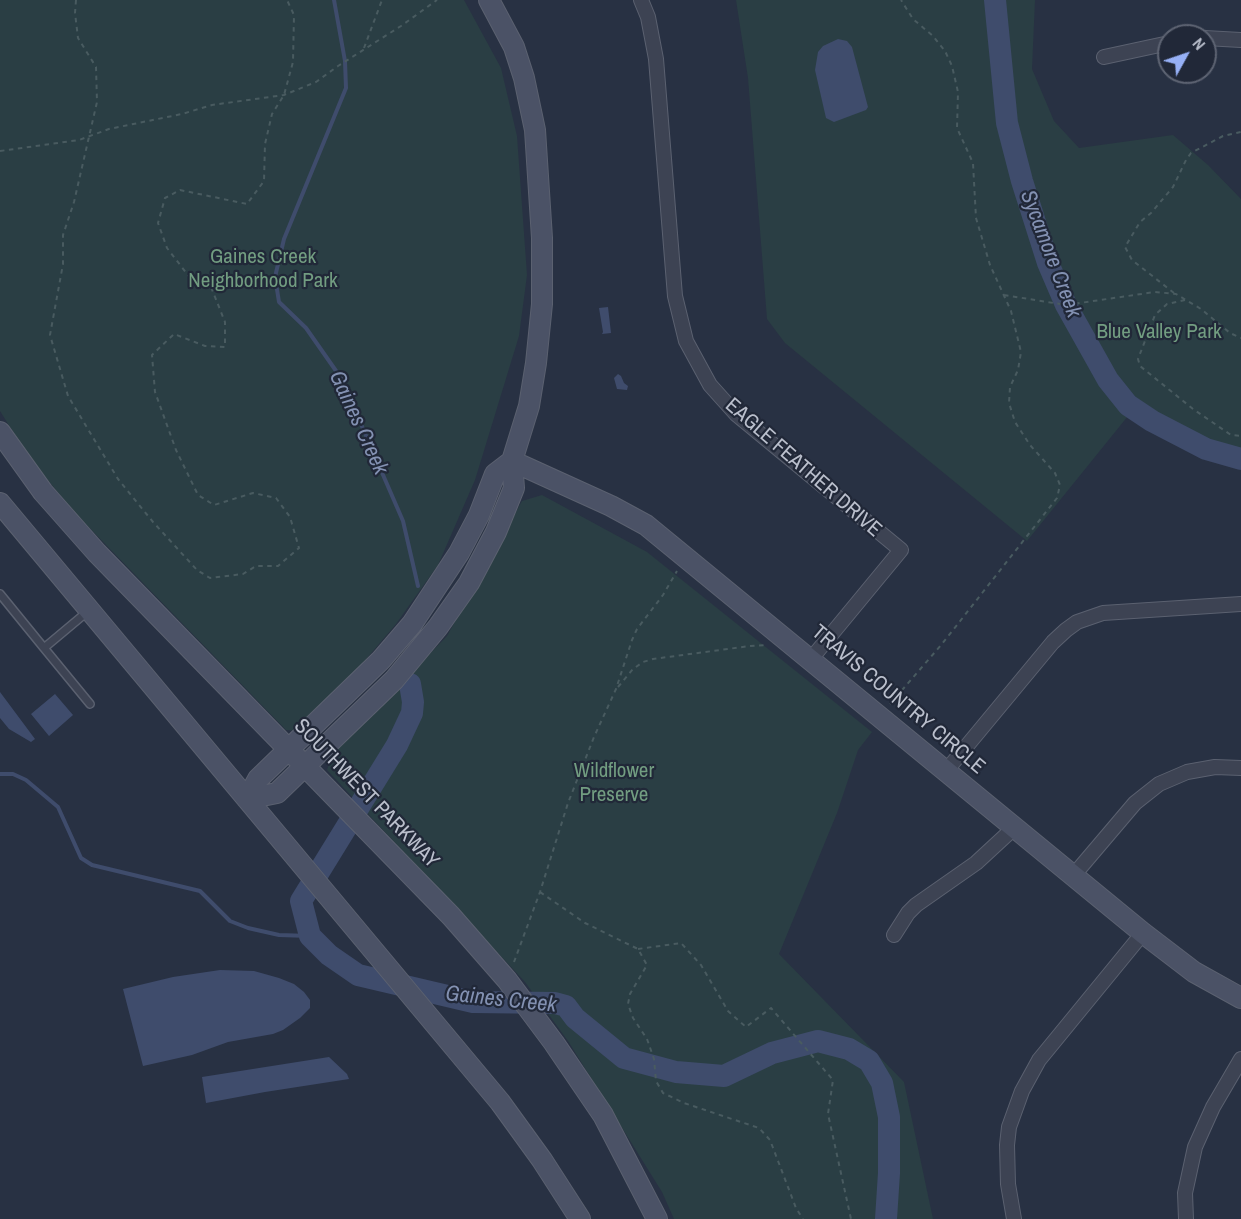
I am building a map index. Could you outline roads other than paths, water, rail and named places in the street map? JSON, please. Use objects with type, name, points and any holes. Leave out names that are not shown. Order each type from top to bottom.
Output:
[{"type":"street","points":[[247,800],[277,793],[394,680],[438,627],[469,583],[496,532],[514,488],[512,461],[533,386],[542,304],[542,238],[535,130],[524,78],[514,47],[489,0]]},
{"type":"street","name":"EAGLE FEATHER DRIVE","points":[[641,0],[648,17],[657,59],[675,296],[686,341],[710,386],[736,414],[901,550],[811,659]]},
{"type":"street","points":[[1217,39],[1241,40]]},
{"type":"street","points":[[1104,57],[1157,46]]},
{"type":"street","name":"SOUTHWEST PARKWAY","points":[[0,432],[43,492],[97,553],[451,916],[511,985],[554,1042],[603,1116],[657,1219]]},
{"type":"street","points":[[247,800],[258,779],[381,660],[412,624],[459,553],[495,474],[512,461]]},
{"type":"street","name":"TRAVIS COUNTRY CIRCLE","points":[[512,461],[638,520],[685,555],[1143,933],[1194,972],[1241,998]]},
{"type":"street","points":[[2,507],[500,1102],[542,1160],[580,1219]]},
{"type":"street","points":[[946,771],[1053,642],[1077,622],[1090,616],[1117,611],[1241,604]]},
{"type":"street","points":[[1073,876],[1135,803],[1159,784],[1187,772],[1215,767],[1241,768]]},
{"type":"street","points":[[894,935],[916,905],[976,863],[1015,827]]},
{"type":"street","points":[[1014,1219],[1008,1184],[1007,1145],[1009,1127],[1022,1091],[1039,1060],[1143,933]]},
{"type":"street","points":[[1186,1219],[1185,1193],[1195,1147],[1213,1107],[1241,1059]]},
{"type":"lane","points":[[0,594],[90,704]]},
{"type":"lane","points":[[44,648],[89,610]]},
{"type":"water","points":[[838,39],[847,41],[852,47],[868,107],[866,110],[834,122],[826,118],[815,70],[818,52],[823,46]]},
{"type":"water","points":[[608,307],[611,333],[602,334],[599,308]]},
{"type":"water","points":[[618,374],[628,386],[627,390],[617,389],[614,378]]},
{"type":"water","points":[[0,692],[35,739],[31,742],[9,729],[0,718]]},
{"type":"water","points":[[55,694],[73,715],[49,736],[31,714]]},
{"type":"water","points":[[220,970],[254,971],[294,984],[310,1000],[310,1008],[283,1030],[273,1034],[228,1042],[192,1055],[143,1066],[123,989],[173,977]]},
{"type":"water","points":[[329,1057],[347,1074],[349,1079],[206,1103],[202,1077]]},
{"type":"waterway","name":"Gaines Creek","points":[[334,0],[345,61],[346,88],[284,239],[275,277],[279,302],[306,328],[341,378],[403,521],[418,586]]},
{"type":"waterway","name":"Sycamore Creek","points":[[995,0],[1007,123],[1022,181],[1048,263],[1066,305],[1108,380],[1128,405],[1152,421],[1206,449],[1241,459]]},
{"type":"waterway","name":"Gaines Creek","points":[[410,684],[412,713],[397,745],[301,901],[310,936],[329,955],[358,975],[473,1002],[555,1003],[566,1006],[575,1018],[624,1058],[676,1072],[724,1076],[772,1053],[818,1041],[849,1049],[869,1061],[882,1083],[889,1117],[886,1219]]},
{"type":"waterway","points":[[0,774],[13,774],[26,780],[58,807],[81,858],[92,865],[200,891],[230,921],[248,928],[279,935],[310,936]]},
{"type":"park label","name":"Gaines Creek Neighborhood Park","points":[[263,269]]},
{"type":"park label","name":"Blue Valley Park","points":[[1159,332]]},
{"type":"park label","name":"Wildflower Preserve","points":[[614,783]]}]
